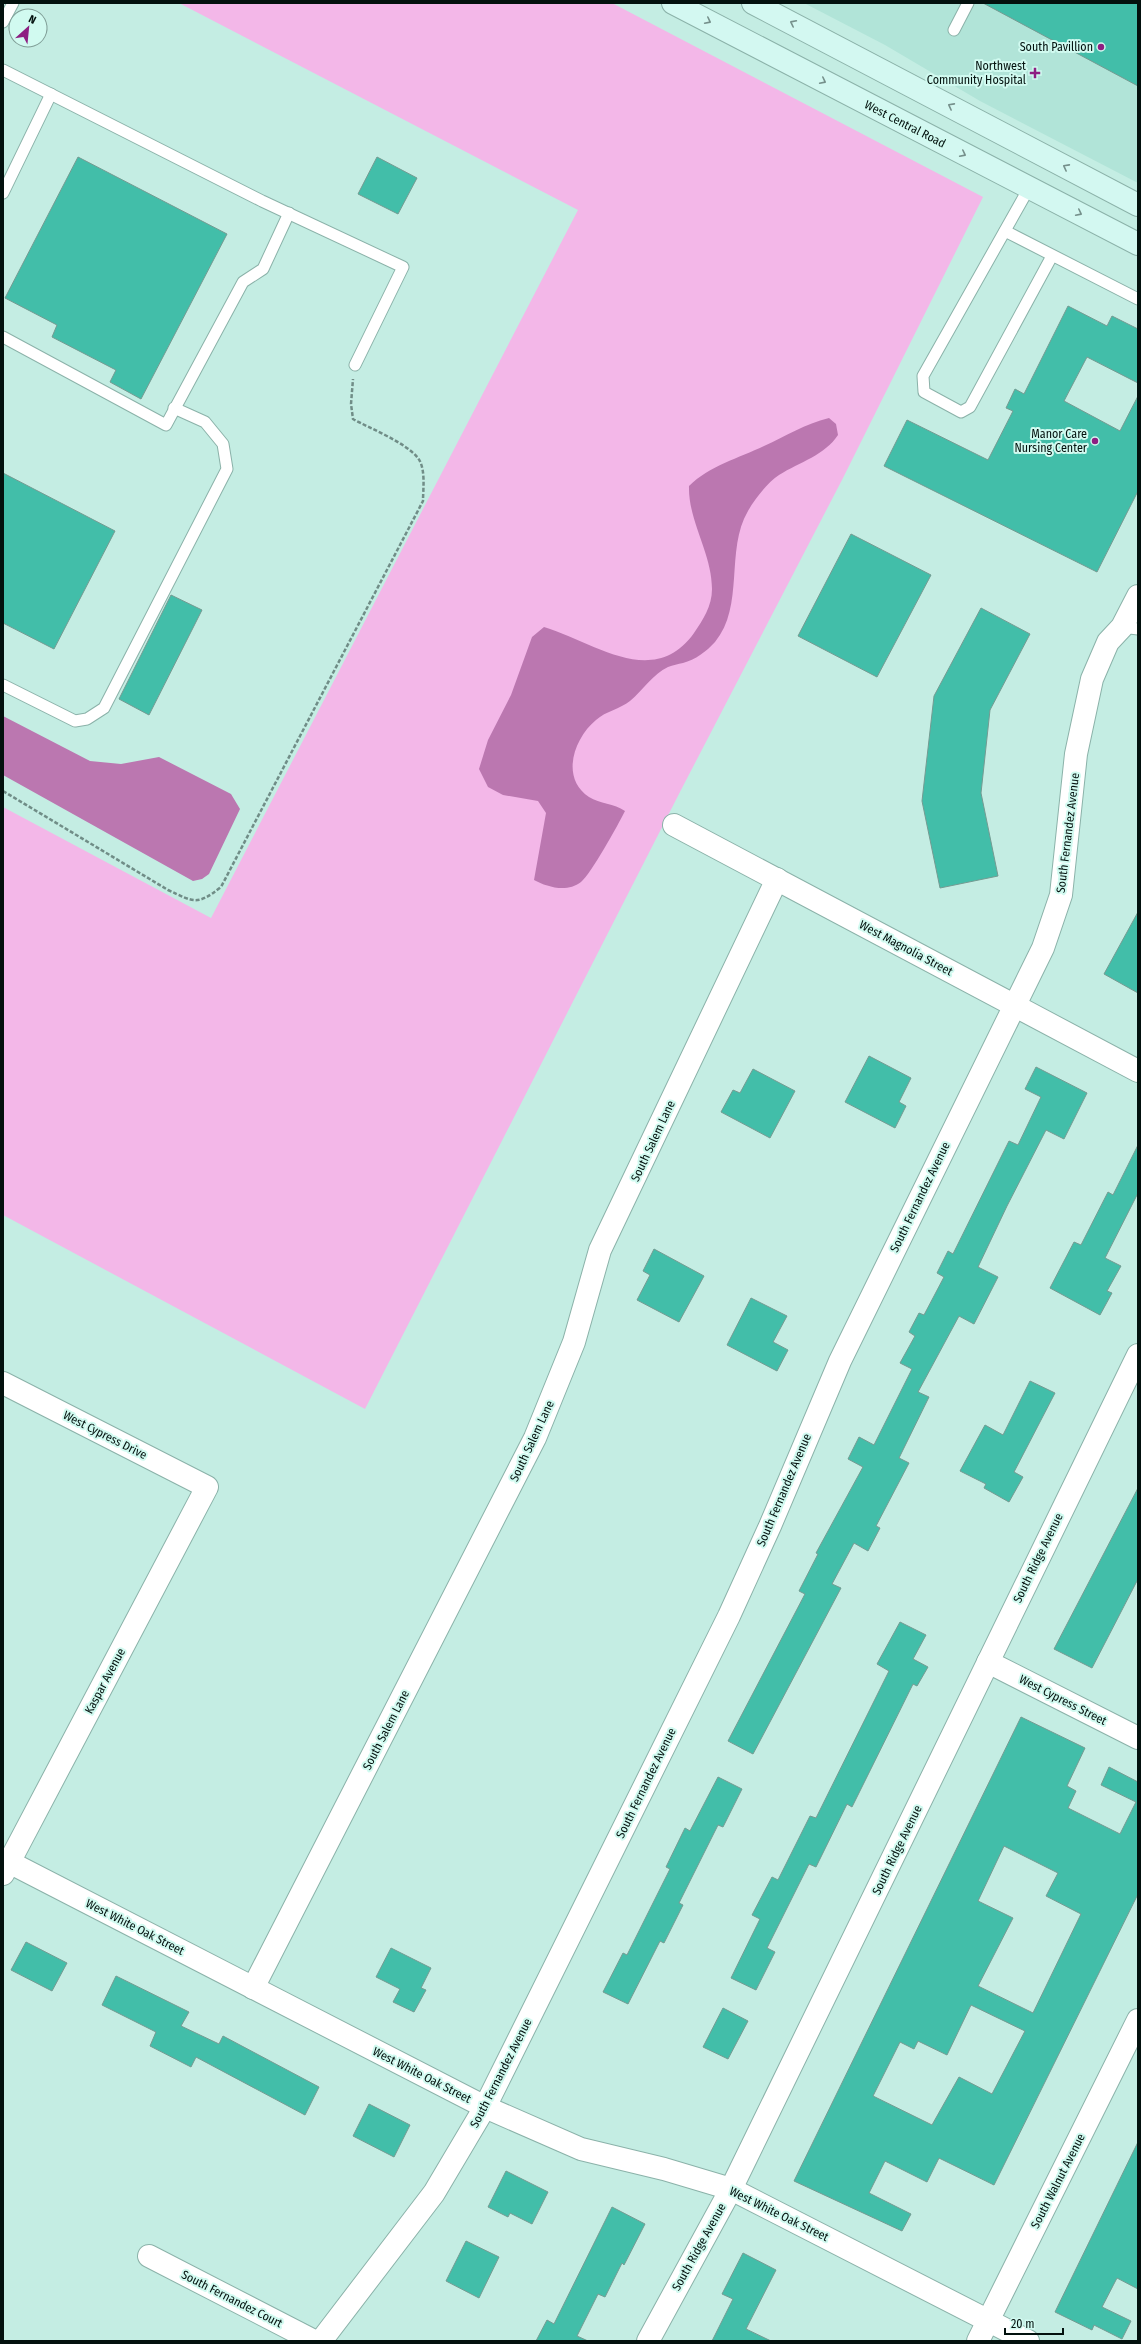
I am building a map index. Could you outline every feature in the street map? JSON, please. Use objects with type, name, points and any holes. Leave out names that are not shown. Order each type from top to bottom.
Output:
[{"type":"main road","name":"West Central Road","points":[[673,3],[1138,244]]},
{"type":"main road","points":[[754,3],[1138,205]]},
{"type":"street","name":"South Fernandez Avenue","points":[[321,2341],[434,2193],[485,2108],[729,1616],[770,1526],[840,1361],[1048,936],[1061,895],[1076,754],[1092,679],[1108,642],[1130,628],[1138,596]]},
{"type":"street","name":"West Magnolia Street","points":[[674,825],[1138,1071]]},
{"type":"street","name":"South Salem Lane","points":[[253,1988],[536,1438],[574,1342],[600,1250],[777,879]]},
{"type":"street","name":"South Ridge Avenue","points":[[648,2341],[731,2189],[1138,1354]]},
{"type":"street","name":"West Cypress Drive","points":[[3,1383],[207,1487]]},
{"type":"street","name":"Kaspar Avenue","points":[[5,1865],[207,1487]]},
{"type":"street","name":"West Cypress Street","points":[[988,1662],[1138,1738]]},
{"type":"street","name":"West White Oak Street","points":[[5,1865],[253,1988],[485,2108],[581,2149],[664,2169],[731,2189],[1028,2341]]},
{"type":"street","name":"South Walnut Avenue","points":[[978,2341],[1138,2020]]},
{"type":"street","name":"South Fernandez Court","points":[[149,2256],[314,2341]]},
{"type":"lane","points":[[3,22],[13,3]]},
{"type":"lane","points":[[954,30],[968,3]]},
{"type":"lane","points":[[3,70],[289,213],[403,267],[355,365]]},
{"type":"lane","points":[[3,193],[51,94]]},
{"type":"lane","points":[[1029,188],[923,376],[924,392],[961,412],[970,407],[1052,256]]},
{"type":"lane","points":[[3,337],[166,425],[243,282],[263,269],[289,213]]},
{"type":"lane","points":[[1005,231],[1138,300]]},
{"type":"lane","points":[[3,685],[75,721],[87,719],[104,708],[227,469],[222,444],[205,422],[174,408]]},
{"type":"path","points":[[3,791],[168,890],[190,900],[205,899],[221,887],[423,501],[422,468],[418,459],[407,448],[353,419],[351,404],[355,365]]},
{"type":"shaded area","points":[[179,3],[612,3],[983,197],[843,478],[681,790],[365,1409],[3,1215],[3,807],[211,918],[578,210]]},
{"type":"shaded area","name":"Northwest Community Hospital","points":[[804,3],[1138,3],[1138,183],[980,101],[885,45]]},
{"type":"shaded area","points":[[829,418],[836,424],[838,435],[833,442],[812,458],[787,470],[770,482],[748,511],[741,526],[737,543],[733,595],[730,612],[724,628],[715,642],[705,652],[687,662],[670,666],[663,670],[630,701],[604,714],[596,720],[588,728],[576,747],[573,758],[573,769],[575,779],[580,789],[593,799],[616,806],[625,811],[611,838],[597,860],[581,882],[570,887],[551,887],[534,880],[546,813],[538,801],[503,795],[488,787],[479,769],[488,740],[511,695],[532,637],[544,627],[603,651],[622,657],[642,660],[660,658],[678,650],[701,623],[709,607],[712,595],[711,576],[692,512],[689,486],[706,473],[725,463],[804,427]]},
{"type":"shaded area","points":[[3,716],[90,761],[121,764],[159,757],[231,794],[240,809],[209,874],[202,879],[193,881],[3,775]]},
{"type":"building","name":"South Pavillion","points":[[983,3],[1138,3],[1138,86]]},
{"type":"building","points":[[78,157],[227,234],[141,399],[110,382],[116,370],[52,337],[57,325],[5,298]]},
{"type":"building","points":[[377,157],[417,178],[398,214],[358,194]]},
{"type":"building","name":"Manor Care Nursing Center","points":[[1068,306],[1107,326],[1112,316],[1138,329],[1138,383],[1087,357],[1064,401],[1120,431],[1138,396],[1138,491],[1097,572],[884,466],[907,420],[988,460],[1013,411],[1006,408],[1015,389],[1024,394]]},
{"type":"building","points":[[3,473],[115,531],[54,649],[3,623]]},
{"type":"building","points":[[851,534],[931,575],[877,677],[798,636]]},
{"type":"building","points":[[171,595],[202,610],[149,715],[119,699]]},
{"type":"building","points":[[981,608],[1030,634],[990,710],[981,793],[998,876],[940,888],[922,801],[934,696]]},
{"type":"building","points":[[1138,912],[1138,993],[1104,974]]},
{"type":"building","points":[[869,1056],[911,1078],[899,1102],[906,1106],[895,1128],[845,1102]]},
{"type":"building","points":[[1036,1067],[1087,1093],[1064,1139],[1046,1130],[1007,1206],[978,1267],[998,1277],[974,1324],[959,1316],[918,1392],[929,1397],[899,1458],[909,1463],[876,1526],[880,1528],[868,1551],[854,1543],[832,1584],[841,1588],[753,1754],[728,1741],[805,1594],[799,1591],[818,1554],[816,1553],[863,1467],[848,1459],[859,1437],[874,1445],[912,1369],[900,1363],[915,1336],[909,1332],[919,1313],[924,1315],[944,1277],[937,1273],[948,1251],[953,1254],[1009,1141],[1018,1145],[1041,1097],[1025,1089]]},
{"type":"building","points":[[753,1069],[795,1091],[770,1138],[721,1112],[733,1090],[740,1093]]},
{"type":"building","points":[[1138,1145],[1138,1193],[1105,1258],[1121,1266],[1107,1291],[1112,1293],[1100,1315],[1050,1288],[1074,1242],[1081,1245],[1108,1192],[1113,1195]]},
{"type":"building","points":[[654,1249],[704,1276],[679,1322],[637,1300],[650,1275],[643,1271]]},
{"type":"building","points":[[751,1298],[787,1316],[773,1342],[788,1350],[777,1371],[727,1345]]},
{"type":"building","points":[[1030,1381],[1055,1393],[1014,1472],[1023,1477],[1009,1502],[984,1488],[986,1484],[960,1471],[985,1425],[1003,1435]]},
{"type":"building","points":[[1138,1488],[1138,1579],[1092,1668],[1054,1649]]},
{"type":"building","points":[[900,1622],[926,1635],[913,1659],[928,1667],[917,1686],[913,1684],[852,1807],[847,1804],[816,1867],[809,1864],[767,1948],[775,1952],[756,1990],[731,1978],[760,1919],[752,1915],[772,1877],[778,1880],[810,1816],[816,1818],[889,1671],[877,1664]]},
{"type":"building","points":[[1021,1717],[1085,1748],[1067,1786],[1076,1791],[1068,1808],[1120,1834],[1136,1802],[1101,1785],[1109,1767],[1138,1782],[1138,1894],[994,2185],[939,2158],[927,2182],[885,2161],[869,2193],[911,2214],[902,2231],[794,2181]],"holes":[[[1004,1846],[1058,1873],[1046,1896],[1081,1914],[1033,2013],[978,1986],[1013,1918],[978,1901]],[[971,2005],[1025,2031],[992,2094],[959,2077],[932,2125],[873,2096],[900,2042],[914,2049],[918,2041],[947,2055]]]},
{"type":"building","points":[[718,1777],[742,1789],[723,1827],[718,1825],[679,1903],[683,1905],[664,1943],[660,1941],[628,2004],[603,1992],[623,1953],[627,1955],[670,1869],[666,1867],[685,1828],[690,1831]]},
{"type":"building","points":[[26,1942],[67,1963],[52,1991],[11,1970]]},
{"type":"building","points":[[391,1948],[431,1968],[421,1988],[426,1990],[414,2012],[393,2002],[400,1989],[376,1977]]},
{"type":"building","points":[[116,1976],[189,2012],[181,2026],[219,2044],[223,2036],[319,2087],[305,2115],[196,2057],[191,2067],[150,2046],[156,2032],[102,2005]]},
{"type":"building","points":[[723,2008],[748,2021],[728,2059],[703,2047]]},
{"type":"building","points":[[369,2104],[410,2125],[394,2157],[353,2136]]},
{"type":"building","points":[[1138,2142],[1138,2289],[1117,2278],[1102,2307],[1131,2321],[1122,2339],[1094,2325],[1092,2330],[1055,2312]]},
{"type":"building","points":[[506,2171],[548,2192],[532,2224],[510,2213],[508,2217],[488,2207]]},
{"type":"building","points":[[612,2207],[645,2224],[624,2265],[622,2263],[605,2297],[598,2294],[577,2336],[588,2341],[536,2341],[547,2320],[554,2324]]},
{"type":"building","points":[[466,2241],[499,2257],[479,2298],[446,2281]]},
{"type":"building","points":[[743,2253],[776,2270],[746,2329],[771,2341],[712,2341],[733,2299],[722,2294]]},
{"type":"place","name":"South Pavillion","points":[[1101,47]]},
{"type":"place","name":"Northwest Community Hospital","points":[[1035,73]]},
{"type":"place","name":"Manor Care Nursing Center","points":[[1095,441]]}]
